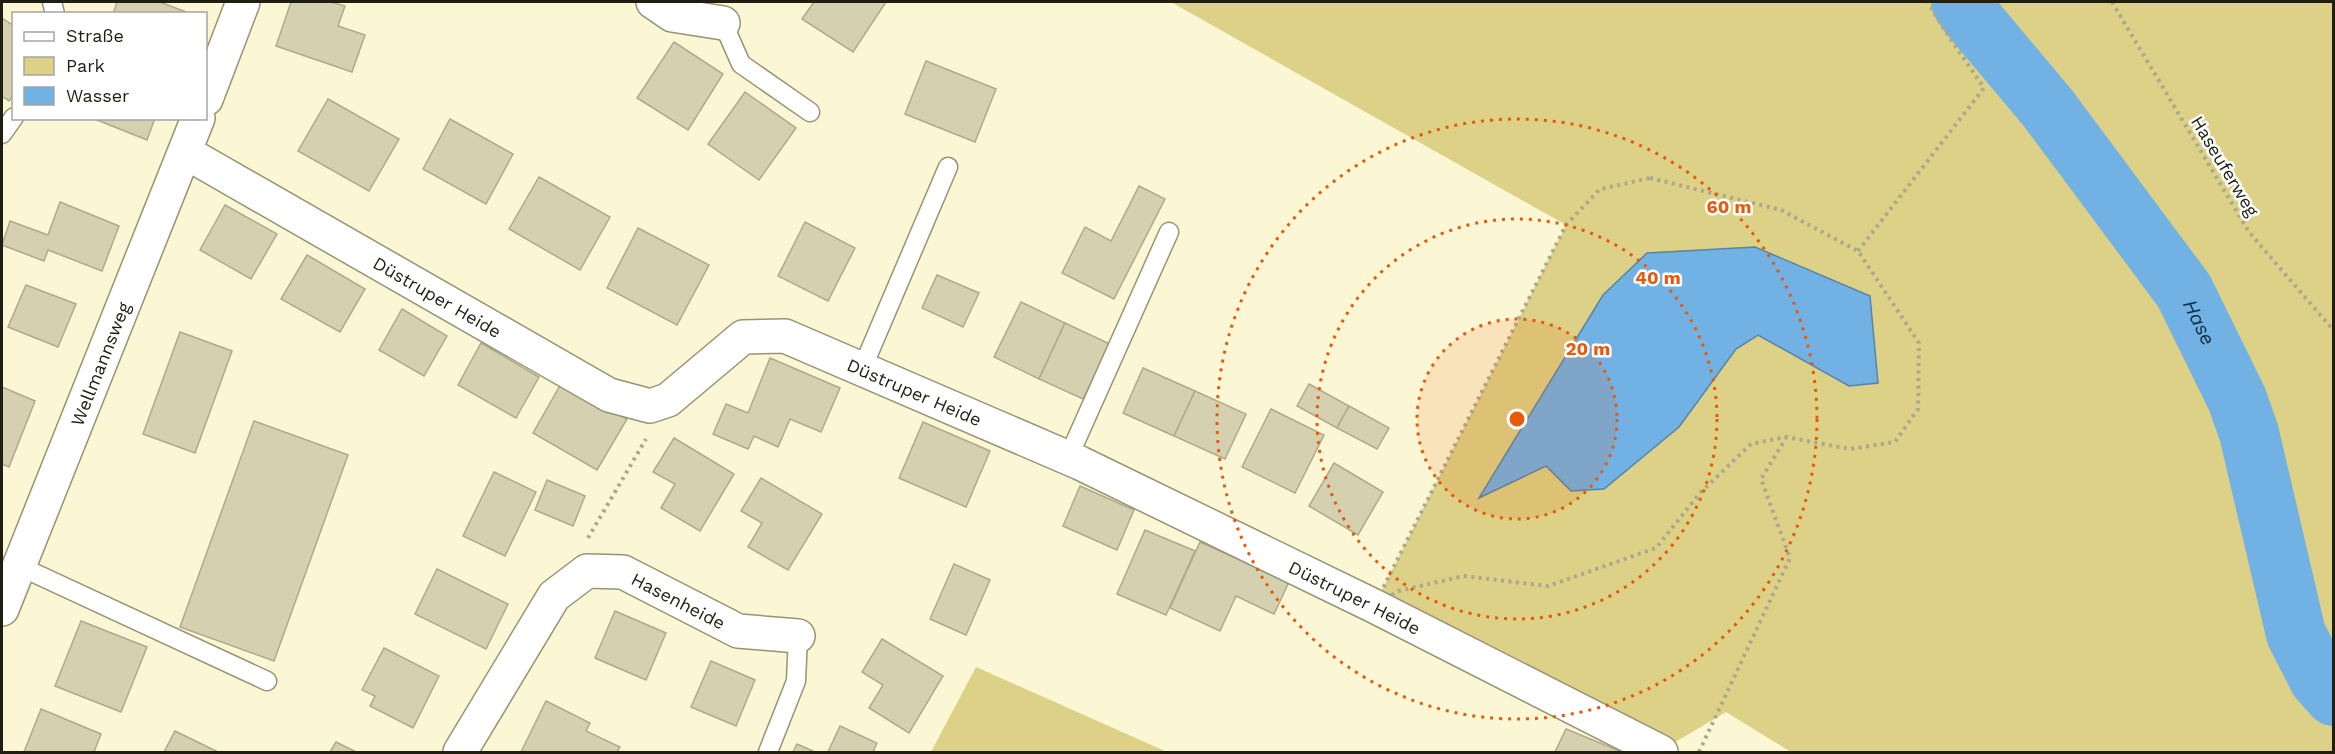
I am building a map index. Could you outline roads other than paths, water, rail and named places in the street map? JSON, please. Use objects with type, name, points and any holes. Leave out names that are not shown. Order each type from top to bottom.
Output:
[{"type":"street","points":[[207,96],[243,2]]},
{"type":"street","points":[[653,2],[672,15],[723,23]]},
{"type":"street","name":"Wellmannsweg","points":[[2,609],[197,120]]},
{"type":"street","name":"Düstruper Heide","points":[[185,152],[609,394],[650,406],[668,400],[743,337],[785,336],[1068,458],[1374,606],[1661,753]]},
{"type":"street","name":"Hasenheide","points":[[460,753],[554,596],[587,571],[623,572],[738,631],[798,636]]},
{"type":"lane","points":[[723,23],[741,64],[810,112]]},
{"type":"lane","points":[[2,134],[12,120]]},
{"type":"lane","points":[[862,369],[948,167]]},
{"type":"lane","points":[[1068,458],[1169,232]]},
{"type":"lane","points":[[19,566],[267,681]]},
{"type":"lane","name":"Hasenheide","points":[[768,753],[796,681],[798,636]]},
{"type":"water","points":[[1755,247],[1870,296],[1878,383],[1849,386],[1758,335],[1736,349],[1679,427],[1604,489],[1571,491],[1546,466],[1479,498],[1603,295],[1647,253]]},
{"type":"waterway","name":"Hase","points":[[1961,2],[2047,107],[2184,291],[2237,399],[2249,433],[2296,634],[2319,679],[2334,696]]}]
